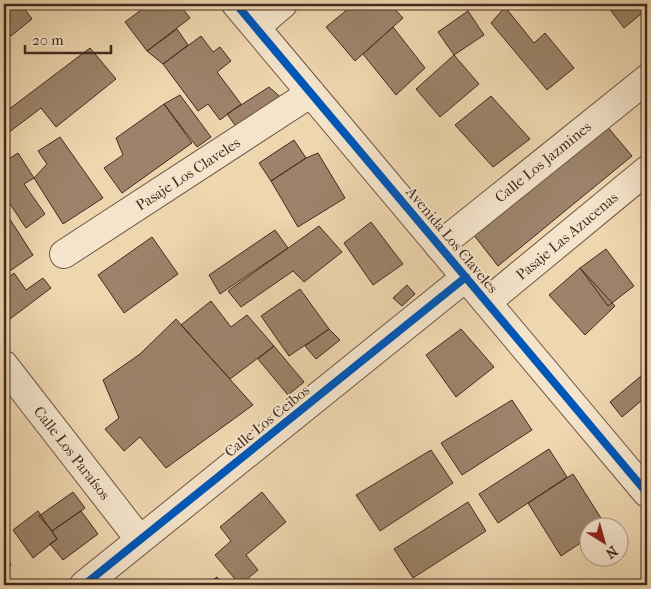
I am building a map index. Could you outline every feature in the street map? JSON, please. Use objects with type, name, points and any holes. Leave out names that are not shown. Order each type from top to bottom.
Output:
[{"type":"street","name":"Avenida Los Claveles","points":[[236,4],[647,494]]},
{"type":"street","points":[[256,27],[284,4]]},
{"type":"street","name":"Calle Los Jazmines","points":[[439,246],[647,79]]},
{"type":"street","name":"Pasaje Los Claveles","points":[[64,254],[312,93]]},
{"type":"street","name":"Pasaje Las Azucenas","points":[[487,302],[647,170]]},
{"type":"street","name":"Calle Los Ceibos","points":[[84,585],[466,277]]},
{"type":"street","name":"Calle Los Paraísos","points":[[4,365],[140,540]]},
{"type":"building","points":[[4,4],[21,4],[32,19],[11,36],[4,26]]},
{"type":"building","points":[[149,4],[179,4],[190,18],[147,51],[125,22]]},
{"type":"building","points":[[354,4],[390,4],[403,18],[355,61],[326,27]]},
{"type":"building","points":[[606,4],[647,4],[647,9],[624,28]]},
{"type":"building","points":[[505,7],[534,43],[545,33],[574,68],[547,90],[491,23]]},
{"type":"building","points":[[468,11],[484,35],[454,55],[438,32]]},
{"type":"building","points":[[393,27],[425,68],[396,95],[363,54]]},
{"type":"building","points":[[177,29],[188,45],[163,64],[147,51]]},
{"type":"building","points":[[201,36],[213,52],[220,47],[231,61],[217,72],[241,104],[220,120],[208,104],[198,111],[163,64]]},
{"type":"building","points":[[90,48],[116,79],[56,127],[41,108],[4,136],[4,113]]},
{"type":"building","points":[[454,55],[479,84],[440,117],[416,89]]},
{"type":"building","points":[[269,87],[286,102],[240,132],[227,114]]},
{"type":"building","points":[[180,95],[211,137],[197,147],[164,104]]},
{"type":"building","points":[[491,96],[530,139],[493,167],[455,125]]},
{"type":"building","points":[[164,104],[192,143],[122,193],[104,168],[123,155],[116,138]]},
{"type":"building","points":[[606,125],[632,156],[498,266],[473,234]]},
{"type":"building","points":[[60,137],[103,198],[63,224],[34,178],[47,164],[38,151]]},
{"type":"building","points":[[294,140],[306,158],[271,181],[259,163]]},
{"type":"building","points":[[18,153],[34,178],[24,184],[45,214],[26,228],[4,195],[4,162]]},
{"type":"building","points":[[318,153],[345,198],[298,227],[271,181],[306,158]]},
{"type":"building","points":[[4,210],[33,255],[4,275]]},
{"type":"building","points":[[371,222],[403,264],[373,285],[344,243]]},
{"type":"building","points":[[319,226],[342,252],[304,282],[293,271],[241,307],[228,291]]},
{"type":"building","points":[[275,230],[288,248],[220,294],[209,275]]},
{"type":"building","points":[[152,237],[178,274],[124,313],[98,275]]},
{"type":"building","points":[[606,249],[634,286],[608,306],[580,268]]},
{"type":"building","points":[[580,268],[615,306],[585,335],[549,295]]},
{"type":"building","points":[[14,273],[26,290],[43,278],[51,288],[6,322],[4,319],[4,281]]},
{"type":"building","points":[[407,285],[415,294],[402,306],[393,298]]},
{"type":"building","points":[[300,289],[329,329],[289,356],[261,316]]},
{"type":"building","points":[[211,301],[231,327],[247,315],[274,346],[230,379],[181,325]]},
{"type":"building","points":[[176,319],[253,405],[166,468],[140,437],[124,451],[105,429],[119,418],[103,380],[140,354]]},
{"type":"building","points":[[329,329],[340,340],[316,359],[305,346]]},
{"type":"building","points":[[461,329],[494,367],[456,397],[426,355]]},
{"type":"building","points":[[274,346],[304,382],[288,395],[258,359]]},
{"type":"building","points":[[647,371],[647,409],[641,401],[622,417],[610,402]]},
{"type":"building","points":[[512,400],[532,430],[462,475],[441,443]]},
{"type":"building","points":[[4,429],[10,438],[4,443]]},
{"type":"building","points":[[549,449],[567,477],[498,523],[479,494]]},
{"type":"building","points":[[431,450],[453,483],[380,531],[356,495]]},
{"type":"building","points":[[573,474],[600,516],[578,516],[578,545],[561,556],[528,503]]},
{"type":"building","points":[[73,492],[85,508],[52,531],[39,516]]},
{"type":"building","points":[[262,492],[286,522],[246,555],[258,570],[240,585],[215,555],[231,541],[220,527]]},
{"type":"building","points":[[468,502],[486,531],[413,578],[394,549]]},
{"type":"building","points":[[38,511],[57,539],[33,558],[13,530]]},
{"type":"building","points":[[81,511],[98,534],[63,560],[50,544],[57,539],[52,531]]},
{"type":"building","points":[[4,555],[11,565],[4,570]]},
{"type":"building","points":[[217,577],[223,585],[205,585]]},
{"type":"cycle path","points":[[236,4],[647,493]]},
{"type":"cycle path","points":[[84,585],[466,277]]}]
